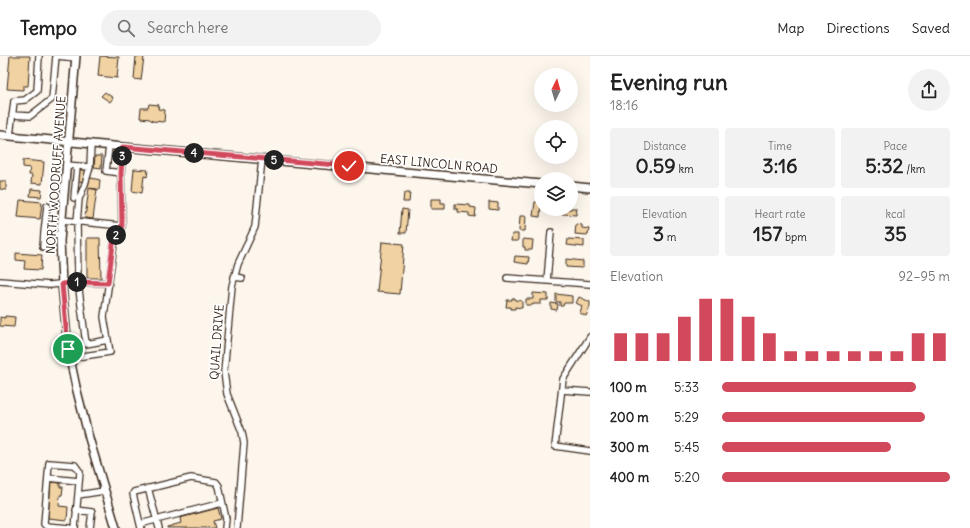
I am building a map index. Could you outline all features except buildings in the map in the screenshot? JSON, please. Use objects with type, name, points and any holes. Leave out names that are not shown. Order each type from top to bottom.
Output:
[{"type":"main road","name":"NORTH WOODRUFF AVENUE","points":[[76,57],[61,235],[62,284],[70,358],[87,431],[116,528]]},
{"type":"main road","name":"EAST LINCOLN ROAD","points":[[0,135],[534,183]]},
{"type":"main road","points":[[578,187],[590,188]]},
{"type":"street","points":[[10,136],[14,100],[25,100],[37,91],[39,56]]},
{"type":"street","points":[[12,115],[30,116],[52,99],[56,56],[76,57]]},
{"type":"street","points":[[76,199],[85,184],[90,167],[91,144]]},
{"type":"street","points":[[109,146],[106,171],[121,173]]},
{"type":"street","points":[[70,358],[110,352],[104,317],[114,237],[122,226],[121,173],[123,147]]},
{"type":"street","name":"QUAIL DRIVE","points":[[237,528],[244,444],[242,432],[227,394],[224,372],[232,286],[238,264],[255,227],[262,159]]},
{"type":"street","points":[[66,165],[90,167]]},
{"type":"street","points":[[77,166],[76,199],[78,282],[86,344],[108,340]]},
{"type":"street","points":[[64,198],[76,199]]},
{"type":"street","points":[[43,247],[47,206]]},
{"type":"street","points":[[62,220],[122,226]]},
{"type":"street","points":[[547,281],[551,232]]},
{"type":"street","points":[[44,233],[61,235]]},
{"type":"street","points":[[234,277],[242,278]]},
{"type":"street","points":[[507,278],[590,284]]},
{"type":"street","points":[[0,281],[41,285],[78,282],[108,283]]},
{"type":"street","points":[[590,337],[563,379],[555,446],[590,451]]},
{"type":"street","points":[[562,390],[590,392]]},
{"type":"street","points":[[70,528],[46,526],[44,524],[49,463],[75,465],[80,472],[75,528]]},
{"type":"street","points":[[48,478],[79,480]]},
{"type":"street","points":[[222,503],[157,519],[141,526],[133,494],[134,492],[148,488],[191,478],[212,480],[219,486],[226,519],[225,528]]},
{"type":"street","points":[[148,488],[159,528]]},
{"type":"street","points":[[78,495],[104,491]]},
{"type":"street","points":[[76,510],[92,512],[90,528]]},
{"type":"route","points":[[68,349],[62,284],[78,282],[108,283],[114,237],[122,226],[121,173],[123,147],[349,166]]}]
